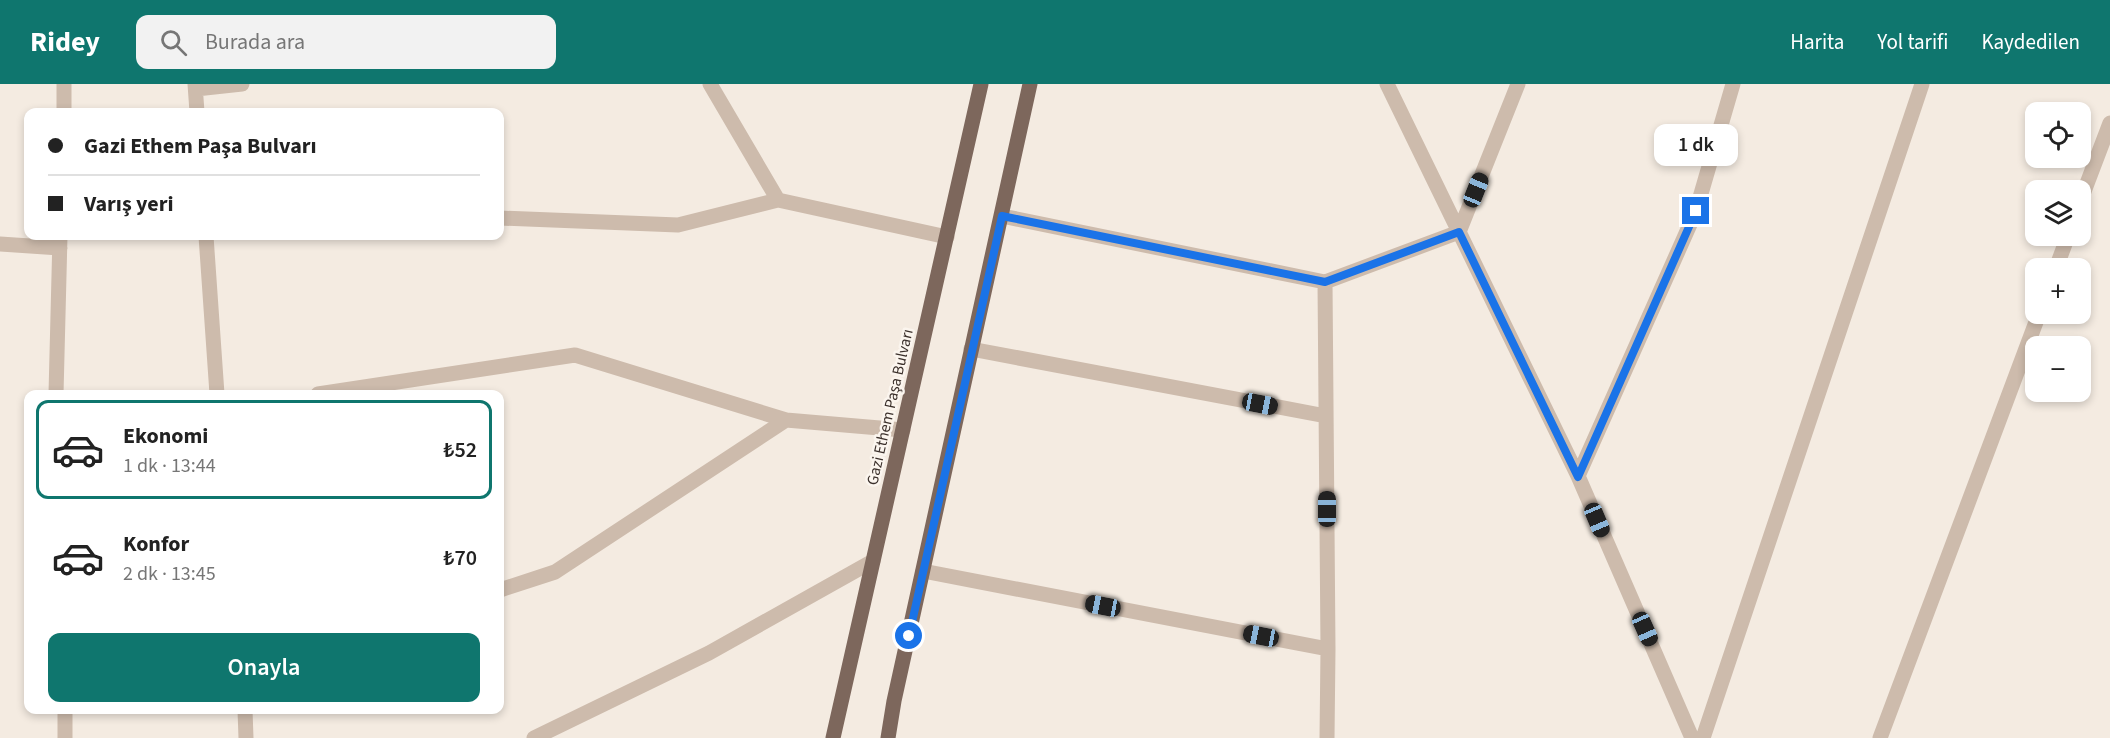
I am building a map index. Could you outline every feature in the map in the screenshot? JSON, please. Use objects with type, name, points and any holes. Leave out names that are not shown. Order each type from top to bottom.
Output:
[{"type":"main road","name":"Gazi Ethem Paşa Bulvarı","points":[[834,738],[981,84]]},
{"type":"main road","points":[[888,738],[1030,84]]},
{"type":"street","points":[[64,84],[64,108]]},
{"type":"street","points":[[197,108],[195,86],[242,84]]},
{"type":"street","points":[[710,84],[778,200]]},
{"type":"street","points":[[1387,84],[1578,477],[1692,738]]},
{"type":"street","points":[[1002,216],[1325,282],[1459,232],[1518,84]]},
{"type":"street","points":[[1578,477],[1696,211],[1733,84]]},
{"type":"street","points":[[1703,738],[1922,84]]},
{"type":"street","points":[[2088,180],[2110,123]]},
{"type":"street","points":[[504,218],[678,225],[778,200],[947,237]]},
{"type":"street","points":[[206,240],[217,390]]},
{"type":"street","points":[[0,244],[60,242],[56,390]]},
{"type":"street","points":[[1325,282],[1327,738]]},
{"type":"street","points":[[1880,738],[2035,324]]},
{"type":"street","points":[[971,349],[1326,416]]},
{"type":"street","points":[[344,390],[575,355],[786,420],[903,430]]},
{"type":"street","points":[[504,589],[555,572],[786,420]]},
{"type":"street","points":[[534,738],[709,653],[873,561]]},
{"type":"street","points":[[923,571],[1328,649]]},
{"type":"street","points":[[65,714],[65,738]]},
{"type":"street","points":[[245,714],[246,738]]},
{"type":"route","points":[[909,636],[1002,216],[1325,282],[1459,232],[1578,477],[1696,211]]}]
